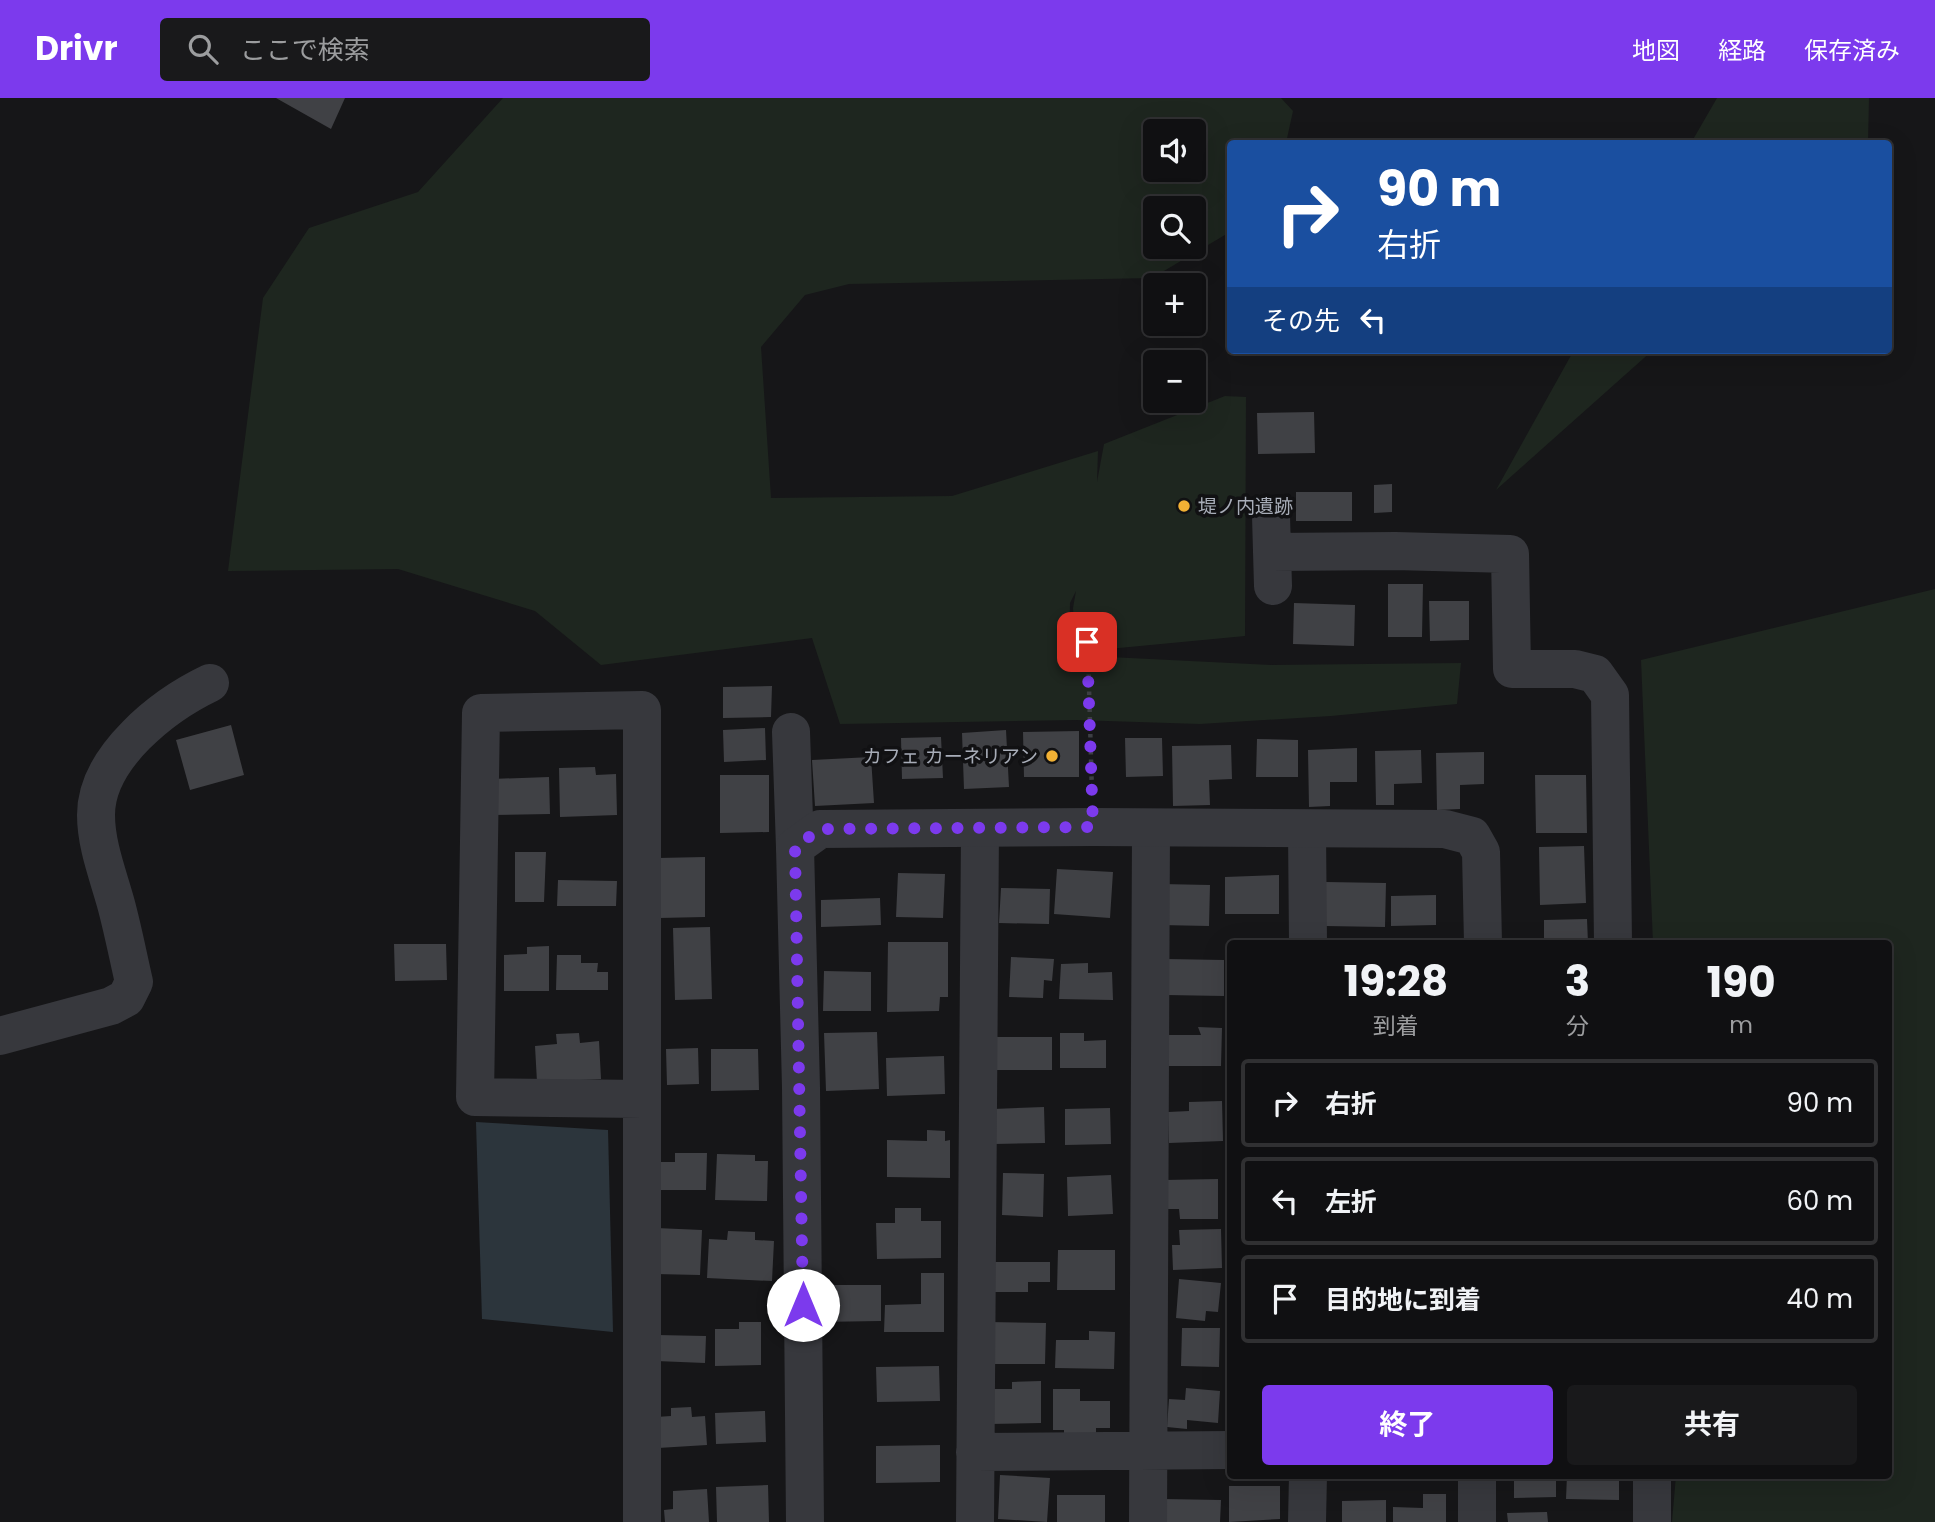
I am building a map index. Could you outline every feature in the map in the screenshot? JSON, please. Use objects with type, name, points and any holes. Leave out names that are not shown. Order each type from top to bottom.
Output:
[{"type":"street","points":[[1272,551],[1510,554],[1512,668],[1575,669],[1595,674],[1610,695],[1613,940]]},
{"type":"street","points":[[0,1036],[111,1006],[126,998],[134,982],[103,858],[96,815],[98,798],[106,778],[129,744],[153,716],[181,696],[210,683]]},
{"type":"street","points":[[642,1099],[475,1097],[481,713],[642,710],[642,1099],[642,1522]]},
{"type":"street","points":[[791,732],[801,1088],[805,1522]]},
{"type":"street","points":[[795,847],[820,829],[1093,827],[1445,830],[1472,836],[1481,852],[1483,940]]},
{"type":"street","points":[[975,1522],[980,828]]},
{"type":"street","points":[[1148,1522],[1151,829]]},
{"type":"street","points":[[1307,830],[1308,940]]},
{"type":"street","points":[[975,1452],[1227,1450]]},
{"type":"street","points":[[1307,1522],[1308,1479]]},
{"type":"street","points":[[1477,1479],[1478,1522]]},
{"type":"street","points":[[1652,1479],[1652,1522]]},
{"type":"path","points":[[1087,615],[1093,827]]},
{"type":"shaded area","points":[[503,98],[1281,98],[1293,111],[1287,140],[1227,140],[1227,234],[1206,246],[1206,196],[1143,196],[1143,259],[1184,259],[1160,273],[1143,273],[1143,278],[849,284],[805,295],[761,347],[771,498],[952,496],[1098,451],[1097,482],[1104,444],[1182,413],[1206,413],[1206,404],[1225,396],[1246,397],[1245,636],[1077,652],[1073,608],[1076,591],[1070,603],[1069,655],[1271,665],[1461,663],[1457,704],[1331,716],[1200,724],[1076,720],[840,724],[812,638],[601,665],[535,611],[398,569],[228,571],[263,298],[309,228],[418,192]]},
{"type":"shaded area","points":[[1717,98],[1869,98],[1868,140],[1693,140]]},
{"type":"shaded area","points":[[1572,354],[1649,354],[1496,490]]},
{"type":"shaded area","points":[[1935,589],[1935,1522],[1672,1522],[1676,1479],[1892,1479],[1892,940],[1653,940],[1641,660]]},
{"type":"shaded area","points":[[476,1122],[608,1130],[613,1332],[482,1319]]},
{"type":"building","points":[[276,98],[345,98],[331,129]]},
{"type":"building","points":[[1314,412],[1315,453],[1258,454],[1257,413]]},
{"type":"building","points":[[1392,484],[1392,512],[1374,513],[1374,485]]},
{"type":"building","points":[[1296,492],[1352,492],[1352,521],[1296,521]]},
{"type":"building","points":[[1388,584],[1423,584],[1422,637],[1388,637]]},
{"type":"building","points":[[1429,601],[1469,601],[1469,640],[1430,641]]},
{"type":"building","points":[[1294,603],[1355,605],[1354,646],[1293,644]]},
{"type":"building","points":[[772,686],[771,717],[723,718],[723,687]]},
{"type":"building","points":[[231,725],[244,775],[190,790],[176,740]]},
{"type":"building","points":[[765,728],[766,760],[724,762],[723,730]]},
{"type":"building","points":[[1006,730],[1009,787],[964,789],[962,733]]},
{"type":"building","points":[[1079,731],[1079,777],[1024,777],[1023,732]]},
{"type":"building","points":[[941,737],[943,778],[902,779],[901,738]]},
{"type":"building","points":[[1125,738],[1162,738],[1163,776],[1126,777]]},
{"type":"building","points":[[1257,739],[1298,740],[1298,777],[1256,777]]},
{"type":"building","points":[[1231,745],[1232,779],[1209,780],[1210,805],[1173,806],[1172,746]]},
{"type":"building","points":[[1357,748],[1357,782],[1330,782],[1330,806],[1309,807],[1308,750]]},
{"type":"building","points":[[1421,750],[1422,783],[1394,784],[1394,805],[1376,805],[1375,751]]},
{"type":"building","points":[[1484,752],[1484,784],[1460,785],[1460,809],[1437,810],[1436,753]]},
{"type":"building","points":[[871,757],[874,803],[815,806],[812,760]]},
{"type":"building","points":[[595,767],[596,775],[616,774],[617,815],[560,817],[559,768]]},
{"type":"building","points":[[720,775],[769,775],[769,832],[720,833]]},
{"type":"building","points":[[1535,775],[1586,775],[1587,833],[1536,833]]},
{"type":"building","points":[[549,777],[550,814],[492,815],[492,779]]},
{"type":"building","points":[[1584,846],[1586,903],[1540,905],[1539,847]]},
{"type":"building","points":[[515,852],[546,852],[544,902],[515,902]]},
{"type":"building","points":[[705,857],[705,917],[659,918],[658,858]]},
{"type":"building","points":[[1057,869],[1113,872],[1110,918],[1054,914]]},
{"type":"building","points":[[898,873],[945,874],[943,918],[896,917]]},
{"type":"building","points":[[1279,875],[1279,914],[1225,914],[1225,877]]},
{"type":"building","points":[[558,880],[617,881],[616,906],[557,906]]},
{"type":"building","points":[[1326,882],[1386,883],[1385,927],[1325,926]]},
{"type":"building","points":[[1161,884],[1210,885],[1209,926],[1160,925]]},
{"type":"building","points":[[1001,888],[1050,889],[1049,924],[999,923]]},
{"type":"building","points":[[1436,895],[1436,925],[1391,926],[1391,896]]},
{"type":"building","points":[[880,898],[881,925],[821,927],[821,900]]},
{"type":"building","points":[[1587,919],[1588,940],[1544,940],[1544,920]]},
{"type":"building","points":[[710,927],[712,999],[675,1000],[673,928]]},
{"type":"building","points":[[888,942],[948,942],[948,997],[940,997],[939,1011],[887,1012]]},
{"type":"building","points":[[394,944],[446,944],[447,980],[395,981]]},
{"type":"building","points":[[549,946],[549,991],[504,991],[504,955],[527,954],[527,947]]},
{"type":"building","points":[[557,955],[581,955],[581,963],[598,963],[597,972],[608,972],[608,990],[556,990]]},
{"type":"building","points":[[1011,957],[1054,959],[1052,981],[1044,980],[1043,998],[1009,997]]},
{"type":"building","points":[[1166,959],[1224,960],[1224,996],[1166,995]]},
{"type":"building","points":[[1088,963],[1088,973],[1112,972],[1113,1000],[1059,999],[1061,964]]},
{"type":"building","points":[[824,971],[871,972],[871,1011],[823,1011]]},
{"type":"building","points":[[1198,1027],[1222,1028],[1221,1066],[1165,1066],[1165,1035],[1201,1035]]},
{"type":"building","points":[[877,1032],[879,1089],[826,1091],[824,1033]]},
{"type":"building","points":[[579,1033],[580,1043],[599,1041],[601,1079],[537,1082],[535,1046],[557,1044],[556,1034]]},
{"type":"building","points":[[1060,1033],[1084,1033],[1084,1041],[1106,1040],[1106,1068],[1060,1068]]},
{"type":"building","points":[[990,1037],[1052,1037],[1052,1070],[990,1070]]},
{"type":"building","points":[[698,1048],[699,1084],[667,1085],[666,1049]]},
{"type":"building","points":[[711,1049],[758,1049],[759,1090],[711,1091]]},
{"type":"building","points":[[944,1056],[945,1094],[887,1096],[886,1058]]},
{"type":"building","points":[[1222,1101],[1223,1141],[1169,1143],[1168,1112],[1189,1111],[1189,1102]]},
{"type":"building","points":[[1044,1107],[1045,1143],[994,1144],[993,1109]]},
{"type":"building","points":[[1110,1108],[1111,1144],[1065,1145],[1065,1109]]},
{"type":"building","points":[[927,1130],[945,1131],[945,1141],[950,1140],[950,1178],[887,1177],[887,1140],[927,1141]]},
{"type":"building","points":[[675,1153],[707,1153],[706,1190],[659,1190],[659,1162],[675,1162]]},
{"type":"building","points":[[717,1154],[755,1155],[755,1161],[768,1161],[767,1201],[715,1200]]},
{"type":"building","points":[[1003,1173],[1044,1174],[1043,1217],[1002,1215]]},
{"type":"building","points":[[1111,1175],[1113,1214],[1068,1216],[1067,1177]]},
{"type":"building","points":[[1218,1179],[1218,1219],[1180,1219],[1179,1209],[1164,1209],[1164,1180]]},
{"type":"building","points":[[895,1208],[921,1208],[921,1221],[941,1221],[941,1258],[877,1259],[876,1223],[895,1223]]},
{"type":"building","points":[[656,1228],[702,1230],[700,1275],[655,1274]]},
{"type":"building","points":[[1221,1229],[1222,1268],[1173,1270],[1172,1245],[1180,1245],[1179,1230]]},
{"type":"building","points":[[728,1231],[755,1232],[755,1240],[774,1241],[772,1281],[707,1278],[709,1239],[727,1240]]},
{"type":"building","points":[[1058,1250],[1115,1250],[1115,1290],[1057,1290]]},
{"type":"building","points":[[991,1262],[1050,1262],[1050,1282],[1028,1282],[1028,1292],[991,1292]]},
{"type":"building","points":[[921,1273],[944,1273],[944,1332],[884,1332],[885,1305],[921,1304]]},
{"type":"building","points":[[1179,1279],[1221,1283],[1218,1312],[1206,1311],[1205,1321],[1176,1318]]},
{"type":"building","points":[[818,1285],[881,1285],[881,1321],[818,1322]]},
{"type":"building","points":[[739,1322],[761,1322],[761,1365],[715,1366],[715,1329],[739,1329]]},
{"type":"building","points":[[987,1322],[1046,1323],[1045,1364],[986,1364]]},
{"type":"building","points":[[1182,1328],[1220,1328],[1219,1367],[1181,1366]]},
{"type":"building","points":[[1089,1331],[1115,1332],[1114,1369],[1055,1368],[1056,1340],[1089,1340]]},
{"type":"building","points":[[657,1335],[706,1336],[705,1363],[656,1361]]},
{"type":"building","points":[[939,1366],[940,1401],[877,1402],[876,1367]]},
{"type":"building","points":[[1041,1381],[1041,1423],[988,1424],[987,1389],[1012,1389],[1012,1382]]},
{"type":"building","points":[[1186,1388],[1220,1391],[1218,1423],[1187,1420],[1187,1429],[1167,1427],[1169,1399],[1185,1400]]},
{"type":"building","points":[[1053,1389],[1080,1389],[1080,1401],[1110,1401],[1110,1428],[1096,1428],[1096,1440],[1064,1440],[1064,1430],[1053,1430]]},
{"type":"building","points":[[691,1407],[692,1417],[705,1416],[707,1445],[658,1448],[656,1417],[671,1416],[671,1408]]},
{"type":"building","points":[[765,1411],[766,1442],[716,1444],[715,1413]]},
{"type":"building","points":[[940,1445],[940,1482],[876,1483],[876,1446]]},
{"type":"building","points":[[1000,1475],[1050,1478],[1047,1522],[998,1519]]},
{"type":"building","points":[[1514,1479],[1556,1479],[1556,1497],[1514,1498]]},
{"type":"building","points":[[1567,1479],[1619,1479],[1619,1500],[1566,1499]]},
{"type":"building","points":[[768,1485],[769,1522],[717,1522],[716,1487]]},
{"type":"building","points":[[1229,1486],[1280,1486],[1280,1519],[1229,1522]]},
{"type":"building","points":[[707,1489],[709,1522],[665,1522],[664,1510],[673,1509],[673,1491]]},
{"type":"building","points":[[1423,1494],[1446,1494],[1446,1522],[1393,1522],[1393,1507],[1423,1508]]},
{"type":"building","points":[[1057,1495],[1105,1495],[1105,1522],[1057,1522]]},
{"type":"building","points":[[1163,1499],[1221,1500],[1220,1522],[1163,1522]]},
{"type":"building","points":[[1386,1500],[1386,1522],[1342,1522],[1342,1501]]},
{"type":"building","points":[[1547,1512],[1548,1522],[1508,1522],[1507,1513]]},
{"type":"place","name":"堤ノ内遺跡","points":[[1184,506]]},
{"type":"place","name":"カフェ カーネリアン","points":[[1052,756]]},
{"type":"route","points":[[803,1305],[795,847],[820,829],[1093,827],[1087,642]]}]
